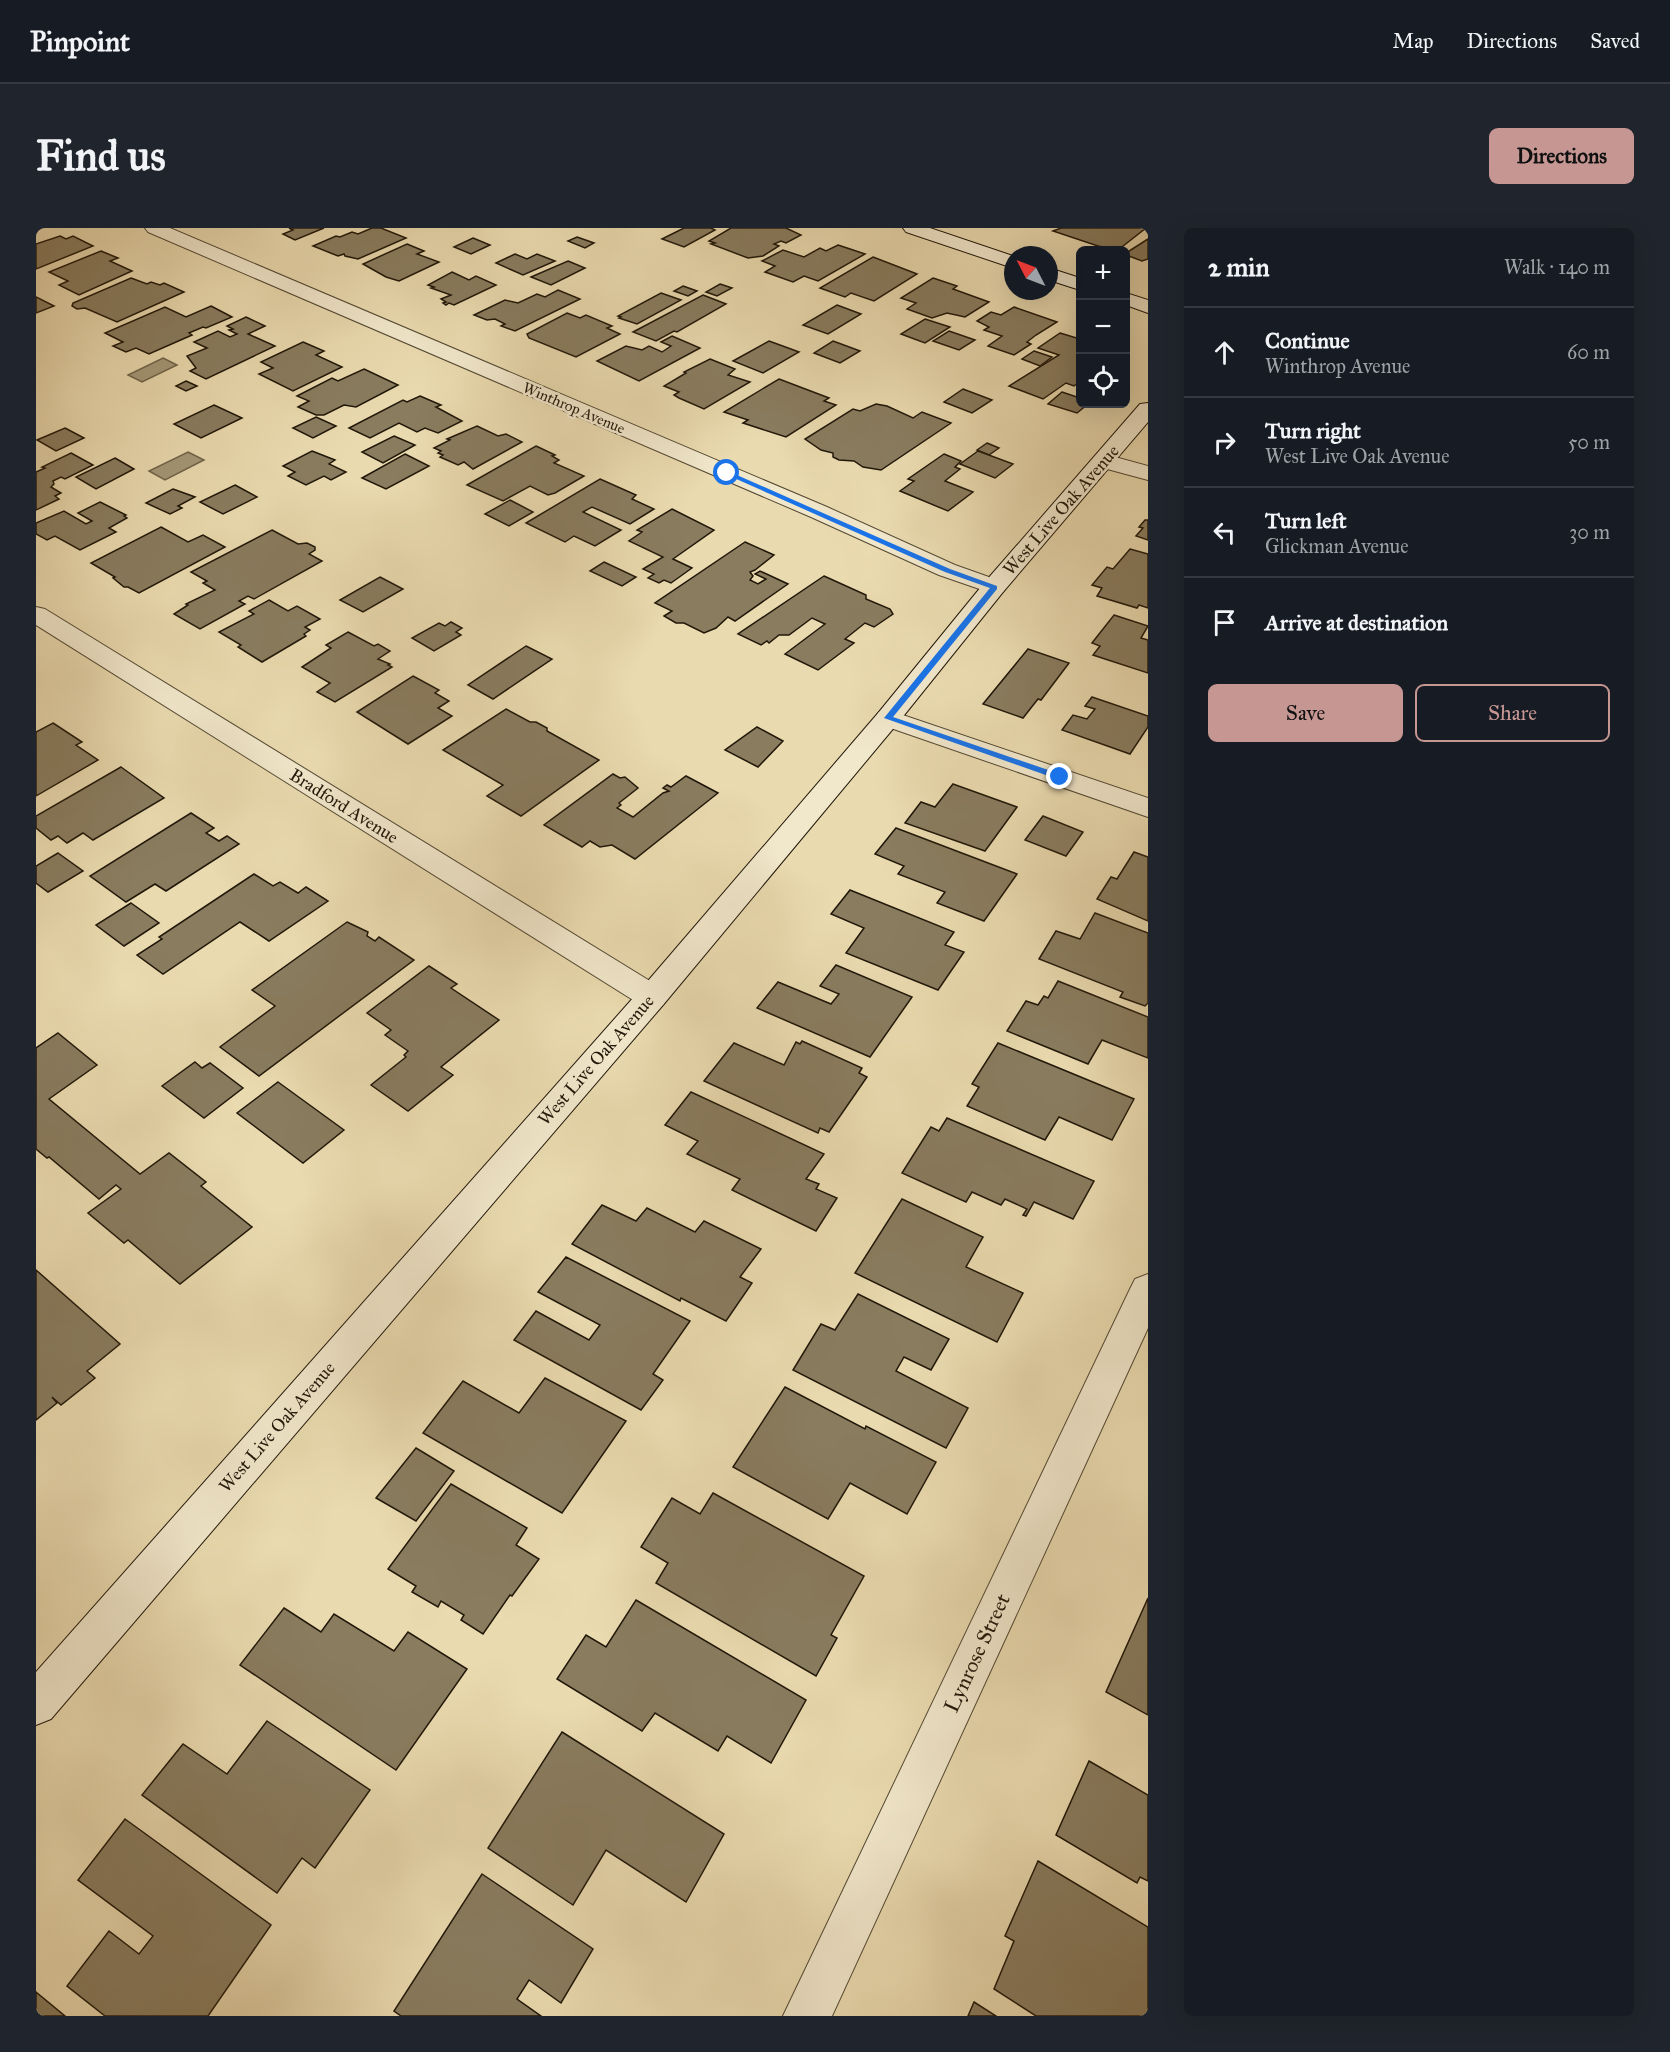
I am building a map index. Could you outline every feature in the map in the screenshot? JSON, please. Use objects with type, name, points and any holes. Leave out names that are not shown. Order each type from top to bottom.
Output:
[{"type":"street","name":"Winthrop Avenue","points":[[154,228],[819,512],[947,570],[994,587]]},
{"type":"street","points":[[912,228],[1004,259]]},
{"type":"street","points":[[1058,277],[1076,283]]},
{"type":"street","points":[[1128,300],[1148,307]]},
{"type":"street","name":"West Live Oak Avenue","points":[[36,1704],[652,997],[888,718],[994,587],[1148,408]]},
{"type":"street","points":[[1104,461],[1148,473]]},
{"type":"street","name":"Bradford Avenue","points":[[36,614],[652,997]]},
{"type":"street","points":[[888,718],[1148,808]]},
{"type":"street","name":"Lynrose Street","points":[[807,2016],[1148,1289]]},
{"type":"shaded area","points":[[163,358],[177,365],[142,382],[128,375]]},
{"type":"shaded area","points":[[188,452],[204,460],[165,480],[149,471]]},
{"type":"building","points":[[289,228],[324,228],[295,240],[283,234],[293,230]]},
{"type":"building","points":[[372,228],[381,228],[406,238],[358,259],[344,254],[338,256],[313,246],[336,236],[340,237],[352,232],[358,234]]},
{"type":"building","points":[[684,228],[715,230],[684,247],[662,239]]},
{"type":"building","points":[[731,228],[786,228],[801,235],[786,243],[781,241],[774,244],[779,246],[763,256],[748,258],[711,244],[715,243],[709,241]]},
{"type":"building","points":[[1061,228],[1146,228],[1123,246],[1098,246],[1053,231]]},
{"type":"building","points":[[60,236],[66,239],[73,236],[93,246],[36,269],[36,244]]},
{"type":"building","points":[[577,237],[594,243],[585,248],[568,241]]},
{"type":"building","points":[[473,238],[490,245],[471,254],[454,247]]},
{"type":"building","points":[[1148,239],[1148,259],[1142,261],[1130,256],[1130,250]]},
{"type":"building","points":[[407,244],[424,251],[417,254],[439,262],[399,281],[386,277],[363,264]]},
{"type":"building","points":[[838,245],[865,254],[818,281],[804,276],[793,282],[765,272],[775,266],[762,261],[783,250],[804,257],[820,248],[826,251]]},
{"type":"building","points":[[101,251],[118,258],[110,261],[132,271],[79,295],[59,285],[68,281],[49,272]]},
{"type":"building","points":[[515,254],[527,259],[537,254],[555,261],[523,275],[496,263]]},
{"type":"building","points":[[873,257],[917,274],[874,301],[851,293],[845,297],[820,288]]},
{"type":"building","points":[[568,261],[585,268],[551,285],[531,277]]},
{"type":"building","points":[[452,272],[469,280],[476,276],[496,285],[454,305],[449,303],[446,305],[443,303],[446,302],[441,299],[451,295],[428,285]]},
{"type":"building","points":[[131,278],[147,284],[164,283],[184,292],[117,322],[85,308],[77,309],[72,306],[73,303]]},
{"type":"building","points":[[933,278],[957,286],[953,289],[989,302],[965,317],[947,313],[932,318],[907,309],[916,303],[901,298]]},
{"type":"building","points":[[720,284],[732,288],[717,296],[706,292]]},
{"type":"building","points":[[683,286],[697,291],[688,296],[674,291]]},
{"type":"building","points":[[558,290],[580,299],[515,331],[501,326],[505,324],[495,319],[487,320],[474,315],[505,300],[518,303],[537,294],[545,297]]},
{"type":"building","points":[[661,293],[681,300],[637,324],[619,318],[621,317],[618,316]]},
{"type":"building","points":[[703,295],[726,304],[677,332],[674,331],[656,341],[633,332]]},
{"type":"building","points":[[36,297],[54,306],[36,313]]},
{"type":"building","points":[[837,305],[861,314],[828,334],[803,325]]},
{"type":"building","points":[[211,306],[232,317],[189,333],[192,335],[149,354],[136,348],[126,352],[113,346],[123,342],[105,333],[165,307],[186,317]]},
{"type":"building","points":[[1014,307],[1057,322],[1036,335],[1027,342],[1031,344],[1014,355],[988,346],[1002,336],[984,330],[989,327],[977,321],[991,312],[1001,315]]},
{"type":"building","points":[[567,313],[580,318],[586,315],[612,326],[607,328],[620,334],[576,357],[529,338],[527,334]]},
{"type":"building","points":[[246,317],[265,326],[248,334],[275,346],[206,379],[190,371],[196,368],[187,356],[207,348],[194,342],[218,331],[230,337],[237,334],[229,330],[233,329],[227,326]]},
{"type":"building","points":[[925,319],[950,327],[925,343],[901,334]]},
{"type":"building","points":[[949,331],[975,340],[959,350],[933,341]]},
{"type":"building","points":[[1060,333],[1076,338],[1076,384],[1074,386],[1066,383],[1043,399],[1009,386],[1059,355],[1038,348]]},
{"type":"building","points":[[672,336],[700,348],[639,381],[597,361],[626,346],[642,350],[649,346],[662,352],[671,346],[661,342]]},
{"type":"building","points":[[769,341],[799,352],[763,373],[733,361]]},
{"type":"building","points":[[833,341],[860,351],[840,363],[814,353]]},
{"type":"building","points":[[303,342],[324,351],[316,355],[342,367],[293,391],[259,374],[273,368],[261,362]]},
{"type":"building","points":[[1034,351],[1052,357],[1040,366],[1022,359]]},
{"type":"building","points":[[710,359],[735,369],[728,375],[750,382],[704,409],[679,398],[674,395],[679,392],[664,386],[686,373],[684,372]]},
{"type":"building","points":[[364,369],[398,385],[356,407],[344,405],[324,415],[316,415],[298,407],[309,401],[297,396],[332,378],[338,381]]},
{"type":"building","points":[[779,379],[829,398],[824,401],[836,405],[786,437],[743,423],[748,420],[724,412]]},
{"type":"building","points":[[186,381],[197,386],[186,391],[176,386]]},
{"type":"building","points":[[963,389],[992,400],[972,413],[944,402]]},
{"type":"building","points":[[1062,392],[1076,397],[1076,408],[1083,408],[1077,413],[1048,404]]},
{"type":"building","points":[[420,396],[441,405],[436,407],[462,421],[438,433],[425,428],[417,432],[399,423],[370,438],[349,428],[403,400],[407,402]]},
{"type":"building","points":[[876,404],[887,406],[913,418],[922,412],[951,423],[881,470],[863,467],[854,461],[839,460],[833,457],[833,453],[821,450],[805,439],[853,409],[860,411]]},
{"type":"building","points":[[214,405],[242,418],[201,438],[174,424]]},
{"type":"building","points":[[316,417],[336,426],[313,438],[293,428]]},
{"type":"building","points":[[477,426],[498,436],[506,434],[522,442],[473,469],[464,462],[458,465],[440,457],[443,455],[438,453],[441,451],[434,448],[450,440],[447,439]]},
{"type":"building","points":[[65,428],[84,438],[56,451],[37,440]]},
{"type":"building","points":[[394,436],[415,445],[383,463],[362,452]]},
{"type":"building","points":[[987,443],[999,448],[989,455],[977,450]]},
{"type":"building","points":[[536,446],[555,455],[552,456],[559,460],[554,463],[584,476],[555,493],[548,495],[530,486],[503,501],[467,485]]},
{"type":"building","points":[[312,451],[335,460],[329,464],[346,472],[331,480],[324,476],[306,485],[288,476],[295,472],[283,466]]},
{"type":"building","points":[[978,451],[1013,464],[995,478],[960,464]]},
{"type":"building","points":[[71,453],[93,465],[65,479],[61,477],[53,481],[54,484],[51,487],[61,493],[55,496],[59,499],[36,510],[36,472]]},
{"type":"building","points":[[405,454],[429,466],[386,489],[362,478]]},
{"type":"building","points":[[944,454],[961,461],[955,467],[960,469],[945,481],[973,492],[948,511],[900,491],[914,481],[908,479]]},
{"type":"building","points":[[115,458],[134,469],[96,489],[76,477]]},
{"type":"building","points":[[600,479],[636,495],[632,499],[654,509],[630,524],[592,507],[583,512],[621,530],[595,546],[574,536],[565,542],[526,523]]},
{"type":"building","points":[[235,485],[257,497],[223,514],[200,502]]},
{"type":"building","points":[[173,489],[195,497],[178,506],[182,508],[170,514],[146,503]]},
{"type":"building","points":[[510,500],[533,512],[509,526],[485,514]]},
{"type":"building","points":[[100,502],[126,515],[124,516],[127,518],[109,528],[116,532],[80,550],[55,536],[47,540],[36,534],[36,523],[64,511],[86,524],[92,521],[78,513]]},
{"type":"building","points":[[672,509],[714,530],[673,559],[692,568],[671,583],[664,580],[659,583],[648,578],[654,574],[643,569],[663,557],[629,541],[642,532],[637,530]]},
{"type":"building","points":[[1145,520],[1148,520],[1148,540],[1136,536],[1143,528],[1139,527]]},
{"type":"building","points":[[161,527],[188,542],[203,535],[225,547],[139,593],[124,587],[113,578],[115,577],[91,563]]},
{"type":"building","points":[[272,530],[298,544],[307,543],[315,547],[315,550],[309,554],[322,561],[254,599],[248,596],[239,601],[245,604],[200,629],[174,614],[188,605],[186,604],[215,590],[203,583],[207,581],[191,572]]},
{"type":"building","points":[[745,542],[774,555],[750,572],[753,576],[750,580],[758,584],[766,579],[755,574],[760,571],[788,584],[735,621],[728,617],[716,628],[704,633],[664,616],[672,611],[655,603]]},
{"type":"building","points":[[1130,549],[1148,554],[1148,608],[1139,605],[1137,608],[1097,596],[1102,588],[1092,585],[1107,567],[1113,569]]},
{"type":"building","points":[[604,562],[636,577],[622,586],[590,571]]},
{"type":"building","points":[[824,576],[866,595],[866,599],[890,609],[893,614],[874,627],[865,623],[845,639],[854,643],[818,670],[785,654],[825,624],[812,618],[789,635],[779,635],[769,643],[767,641],[761,645],[738,634]]},
{"type":"building","points":[[380,577],[403,589],[363,612],[340,600]]},
{"type":"building","points":[[269,600],[288,611],[297,606],[320,619],[305,627],[310,630],[304,634],[306,636],[262,662],[238,647],[241,645],[219,632],[254,614],[249,611]]},
{"type":"building","points":[[1114,615],[1148,626],[1141,638],[1148,640],[1148,673],[1093,655],[1100,646],[1092,643]]},
{"type":"building","points":[[451,622],[462,628],[456,632],[461,635],[434,651],[412,638],[439,623],[445,626]]},
{"type":"building","points":[[348,632],[374,646],[378,644],[390,651],[378,659],[392,667],[335,702],[317,692],[330,683],[302,667],[331,648],[326,645]]},
{"type":"building","points":[[526,646],[552,659],[493,699],[468,685]]},
{"type":"building","points":[[1028,649],[1069,663],[1041,700],[1038,699],[1023,718],[983,704]]},
{"type":"building","points":[[413,676],[439,690],[435,693],[449,701],[438,708],[452,716],[408,744],[357,712]]},
{"type":"building","points":[[1092,697],[1148,716],[1148,727],[1130,754],[1062,730],[1073,715],[1087,719],[1095,709],[1085,706]]},
{"type":"building","points":[[506,709],[547,728],[547,731],[599,760],[521,816],[487,796],[503,785],[443,750]]},
{"type":"building","points":[[53,723],[82,742],[76,745],[98,760],[36,796],[36,732]]},
{"type":"building","points":[[757,727],[783,741],[758,767],[725,750]]},
{"type":"building","points":[[121,767],[164,798],[93,840],[83,833],[67,843],[58,836],[51,840],[36,828],[36,816]]},
{"type":"building","points":[[613,774],[620,778],[625,777],[638,788],[619,803],[621,805],[617,808],[633,817],[663,793],[669,791],[663,788],[667,785],[671,787],[686,776],[718,793],[635,859],[612,845],[600,847],[590,841],[582,847],[544,825]]},
{"type":"building","points":[[953,784],[1017,807],[985,851],[905,823],[921,802],[935,807]]},
{"type":"building","points":[[191,813],[214,828],[206,833],[219,841],[227,836],[239,844],[166,891],[155,884],[126,902],[90,876]]},
{"type":"building","points":[[1043,816],[1083,832],[1066,856],[1025,840]]},
{"type":"building","points":[[896,828],[1017,874],[984,921],[937,903],[945,892],[898,874],[904,866],[875,854]]},
{"type":"building","points":[[1134,852],[1148,857],[1148,921],[1097,899],[1111,877],[1117,879]]},
{"type":"building","points":[[58,853],[83,871],[48,892],[36,883],[36,866]]},
{"type":"building","points":[[254,874],[273,886],[280,882],[298,893],[306,887],[328,901],[269,941],[240,922],[163,974],[137,955],[162,939],[159,937]]},
{"type":"building","points":[[850,890],[954,932],[945,945],[964,952],[938,990],[846,953],[864,928],[831,914]]},
{"type":"building","points":[[131,903],[159,923],[124,946],[96,925]]},
{"type":"building","points":[[1095,913],[1148,933],[1148,1003],[1145,1006],[1120,997],[1123,992],[1039,959],[1056,931],[1080,939]]},
{"type":"building","points":[[347,922],[368,932],[367,936],[375,941],[379,937],[414,960],[259,1076],[220,1047],[275,1006],[252,990]]},
{"type":"building","points":[[836,965],[912,997],[870,1057],[757,1008],[778,982],[831,1004],[839,994],[820,986]]},
{"type":"building","points":[[429,966],[457,984],[451,988],[499,1020],[441,1067],[453,1075],[408,1111],[371,1085],[406,1057],[404,1055],[408,1051],[385,1035],[391,1030],[367,1013]]},
{"type":"building","points":[[1058,981],[1148,1017],[1148,1058],[1102,1040],[1088,1064],[1007,1031],[1026,1001],[1038,1005],[1044,996],[1048,998]]},
{"type":"building","points":[[58,1033],[97,1065],[49,1099],[140,1174],[169,1153],[206,1182],[201,1186],[252,1227],[180,1284],[128,1240],[124,1243],[88,1213],[121,1189],[116,1185],[99,1199],[49,1157],[47,1158],[36,1149],[36,1048]]},
{"type":"building","points":[[802,1041],[862,1068],[859,1073],[867,1077],[829,1132],[820,1128],[818,1133],[704,1081],[734,1043],[784,1065],[796,1042],[800,1044]]},
{"type":"building","points":[[998,1043],[1134,1099],[1112,1140],[1059,1117],[1045,1140],[967,1106],[979,1087],[972,1084]]},
{"type":"building","points":[[195,1062],[202,1068],[210,1063],[243,1088],[204,1118],[162,1086]]},
{"type":"building","points":[[278,1082],[344,1130],[303,1163],[237,1113]]},
{"type":"building","points":[[691,1092],[824,1154],[806,1179],[819,1184],[816,1189],[837,1198],[816,1231],[732,1190],[740,1179],[687,1154],[698,1141],[665,1125]]},
{"type":"building","points":[[947,1118],[1094,1181],[1073,1219],[1034,1202],[1026,1216],[1023,1215],[1027,1209],[1005,1199],[1001,1205],[972,1192],[966,1202],[902,1173],[931,1127],[939,1131]]},
{"type":"building","points":[[902,1199],[983,1237],[966,1267],[1023,1293],[997,1342],[855,1273]]},
{"type":"building","points":[[602,1205],[636,1221],[647,1208],[695,1232],[704,1221],[761,1249],[740,1277],[752,1283],[726,1321],[681,1298],[680,1301],[572,1244]]},
{"type":"building","points":[[566,1257],[690,1321],[653,1374],[663,1380],[641,1410],[514,1340],[536,1311],[589,1340],[600,1325],[538,1292]]},
{"type":"building","points":[[36,1270],[120,1344],[87,1371],[95,1378],[61,1405],[52,1397],[57,1403],[36,1420]]},
{"type":"building","points":[[858,1294],[949,1339],[931,1370],[904,1357],[896,1371],[968,1408],[946,1448],[793,1370],[821,1324],[835,1330]]},
{"type":"building","points":[[545,1378],[626,1421],[562,1513],[423,1433],[463,1381],[519,1413]]},
{"type":"building","points":[[785,1387],[865,1429],[866,1426],[936,1462],[907,1514],[850,1483],[828,1519],[733,1467]]},
{"type":"building","points":[[416,1448],[454,1471],[416,1521],[376,1498]]},
{"type":"building","points":[[451,1484],[527,1528],[516,1545],[539,1559],[483,1634],[461,1620],[464,1615],[441,1601],[438,1607],[412,1592],[416,1586],[388,1569]]},
{"type":"building","points":[[713,1493],[864,1576],[831,1635],[837,1638],[816,1676],[656,1583],[668,1563],[641,1547],[672,1498],[700,1514]]},
{"type":"building","points":[[1148,1598],[1148,1715],[1106,1692]]},
{"type":"building","points":[[636,1600],[806,1700],[771,1763],[727,1736],[718,1751],[655,1713],[642,1731],[557,1679],[586,1635],[606,1647]]},
{"type":"building","points":[[284,1608],[321,1632],[334,1614],[394,1651],[408,1632],[467,1669],[396,1770],[240,1665]]},
{"type":"building","points":[[267,1721],[370,1790],[315,1868],[302,1858],[277,1893],[142,1795],[183,1744],[227,1774]]},
{"type":"building","points":[[562,1732],[724,1834],[686,1902],[606,1850],[573,1905],[488,1848]]},
{"type":"building","points":[[1089,1761],[1148,1795],[1148,1881],[1140,1877],[1137,1883],[1056,1835]]},
{"type":"building","points":[[125,1819],[271,1925],[208,2016],[105,2016],[67,1986],[109,1931],[139,1954],[153,1936],[78,1880]]},
{"type":"building","points":[[1038,1861],[1148,1927],[1148,2016],[1036,2016],[994,1989],[1014,1941],[1005,1936]]},
{"type":"building","points":[[482,1874],[593,1949],[561,2003],[529,1980],[517,1999],[541,2016],[401,2016],[394,2011]]},
{"type":"building","points":[[36,1992],[65,2016],[36,2016]]},
{"type":"building","points":[[974,2002],[996,2016],[968,2016]]},
{"type":"route","points":[[727,473],[947,570],[994,587],[888,718],[1060,777]]}]
